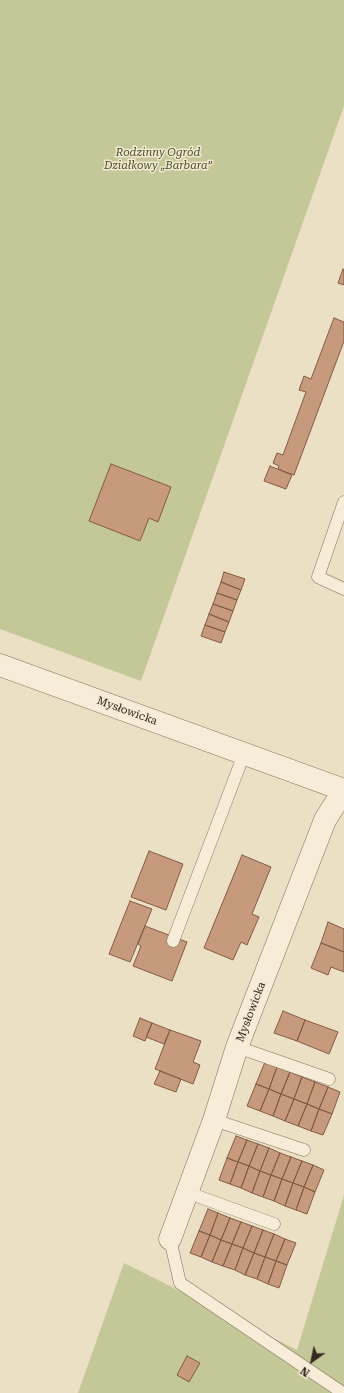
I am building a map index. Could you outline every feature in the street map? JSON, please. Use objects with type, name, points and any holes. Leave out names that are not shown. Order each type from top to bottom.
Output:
[{"type":"street","name":"Mysłowicka","points":[[0,665],[344,790],[326,820],[237,1047],[214,1120],[186,1192],[170,1239]]},
{"type":"lane","points":[[344,502],[318,577],[344,590]]},
{"type":"lane","points":[[173,941],[244,754]]},
{"type":"lane","points":[[237,1047],[329,1079]]},
{"type":"lane","points":[[214,1120],[304,1150]]},
{"type":"lane","points":[[186,1192],[274,1224]]},
{"type":"lane","points":[[170,1239],[180,1283],[343,1393]]},
{"type":"green space","name":"Rodzinny Ogród Działkowy „Barbara”","points":[[0,0],[344,0],[344,106],[141,681],[0,629]]},
{"type":"green space","points":[[344,1195],[344,1393],[78,1393],[124,1263],[297,1350]]},
{"type":"building","points":[[343,269],[344,270],[344,285],[338,283]]},
{"type":"building","points":[[334,318],[344,322],[344,341],[294,475],[278,469],[279,466],[273,463],[277,453],[283,455],[306,392],[299,390],[304,376],[311,379]]},
{"type":"building","points":[[111,464],[171,487],[158,522],[149,518],[140,541],[89,521]]},
{"type":"building","points":[[270,466],[292,475],[286,489],[264,481]]},
{"type":"building","points":[[224,572],[245,579],[241,590],[221,582]]},
{"type":"building","points":[[221,582],[241,590],[237,600],[217,593]]},
{"type":"building","points":[[217,593],[237,600],[233,611],[213,604]]},
{"type":"building","points":[[213,604],[233,611],[229,622],[209,614]]},
{"type":"building","points":[[209,614],[229,622],[225,632],[205,625]]},
{"type":"building","points":[[205,625],[225,632],[221,643],[201,636]]},
{"type":"building","points":[[149,851],[183,864],[166,910],[131,897]]},
{"type":"building","points":[[242,855],[271,867],[252,914],[259,917],[247,945],[241,942],[233,960],[204,948]]},
{"type":"building","points":[[130,901],[152,909],[130,962],[109,954]]},
{"type":"building","points":[[328,922],[344,929],[344,952],[321,943]]},
{"type":"building","points":[[145,926],[187,942],[172,981],[133,966],[141,946],[138,944]]},
{"type":"building","points":[[321,943],[344,952],[344,972],[331,967],[328,975],[311,968]]},
{"type":"building","points":[[283,1011],[305,1020],[297,1041],[274,1033]]},
{"type":"building","points":[[140,1018],[152,1023],[145,1041],[133,1036]]},
{"type":"building","points":[[305,1020],[338,1032],[329,1054],[297,1041]]},
{"type":"building","points":[[152,1023],[170,1030],[164,1044],[146,1037]]},
{"type":"building","points":[[170,1030],[201,1041],[193,1062],[200,1065],[193,1084],[155,1069]]},
{"type":"building","points":[[265,1062],[277,1067],[269,1089],[256,1084]]},
{"type":"building","points":[[277,1067],[290,1072],[281,1094],[269,1089]]},
{"type":"building","points":[[160,1071],[181,1079],[176,1092],[154,1084]]},
{"type":"building","points":[[290,1072],[302,1077],[294,1099],[281,1094]]},
{"type":"building","points":[[302,1077],[315,1082],[307,1104],[294,1099]]},
{"type":"building","points":[[315,1082],[328,1087],[319,1109],[307,1104]]},
{"type":"building","points":[[256,1084],[269,1089],[260,1111],[247,1106]]},
{"type":"building","points":[[328,1087],[340,1092],[332,1114],[319,1109]]},
{"type":"building","points":[[269,1089],[281,1094],[273,1116],[260,1111]]},
{"type":"building","points":[[281,1094],[294,1099],[285,1121],[273,1116]]},
{"type":"building","points":[[294,1099],[307,1104],[298,1126],[285,1121]]},
{"type":"building","points":[[307,1104],[319,1109],[311,1131],[298,1126]]},
{"type":"building","points":[[319,1109],[332,1114],[323,1135],[311,1131]]},
{"type":"building","points":[[236,1136],[247,1140],[238,1162],[227,1158]]},
{"type":"building","points":[[247,1140],[258,1144],[249,1166],[238,1162]]},
{"type":"building","points":[[258,1144],[269,1148],[260,1171],[249,1166]]},
{"type":"building","points":[[269,1148],[280,1153],[271,1175],[260,1171]]},
{"type":"building","points":[[280,1153],[291,1157],[282,1179],[271,1175]]},
{"type":"building","points":[[291,1157],[302,1161],[293,1183],[282,1179]]},
{"type":"building","points":[[227,1158],[238,1162],[230,1184],[219,1180]]},
{"type":"building","points":[[302,1161],[313,1165],[304,1187],[293,1183]]},
{"type":"building","points":[[238,1162],[249,1166],[241,1188],[230,1184]]},
{"type":"building","points":[[313,1165],[324,1170],[315,1192],[304,1187]]},
{"type":"building","points":[[249,1166],[260,1171],[252,1193],[241,1188]]},
{"type":"building","points":[[260,1171],[271,1175],[263,1197],[252,1193]]},
{"type":"building","points":[[271,1175],[282,1179],[274,1201],[263,1197]]},
{"type":"building","points":[[282,1179],[293,1183],[285,1206],[274,1201]]},
{"type":"building","points":[[293,1183],[304,1187],[296,1210],[285,1206]]},
{"type":"building","points":[[304,1187],[315,1192],[307,1214],[296,1210]]},
{"type":"building","points":[[208,1209],[218,1213],[210,1235],[199,1231]]},
{"type":"building","points":[[218,1213],[230,1218],[221,1240],[210,1235]]},
{"type":"building","points":[[230,1218],[241,1222],[232,1244],[221,1240]]},
{"type":"building","points":[[241,1222],[252,1226],[243,1248],[232,1244]]},
{"type":"building","points":[[252,1226],[263,1230],[254,1253],[243,1248]]},
{"type":"building","points":[[263,1230],[274,1234],[265,1257],[254,1253]]},
{"type":"building","points":[[199,1231],[210,1235],[201,1257],[190,1253]]},
{"type":"building","points":[[274,1234],[285,1239],[276,1261],[265,1257]]},
{"type":"building","points":[[210,1235],[221,1240],[212,1262],[201,1257]]},
{"type":"building","points":[[285,1239],[296,1243],[287,1265],[276,1261]]},
{"type":"building","points":[[221,1240],[232,1244],[223,1266],[212,1262]]},
{"type":"building","points":[[232,1244],[243,1248],[235,1270],[223,1266]]},
{"type":"building","points":[[243,1248],[254,1253],[245,1275],[235,1270]]},
{"type":"building","points":[[254,1253],[265,1257],[257,1279],[245,1275]]},
{"type":"building","points":[[265,1257],[276,1261],[268,1284],[257,1279]]},
{"type":"building","points":[[276,1261],[287,1265],[279,1288],[268,1284]]},
{"type":"building","points":[[187,1356],[200,1363],[189,1382],[177,1375]]}]
